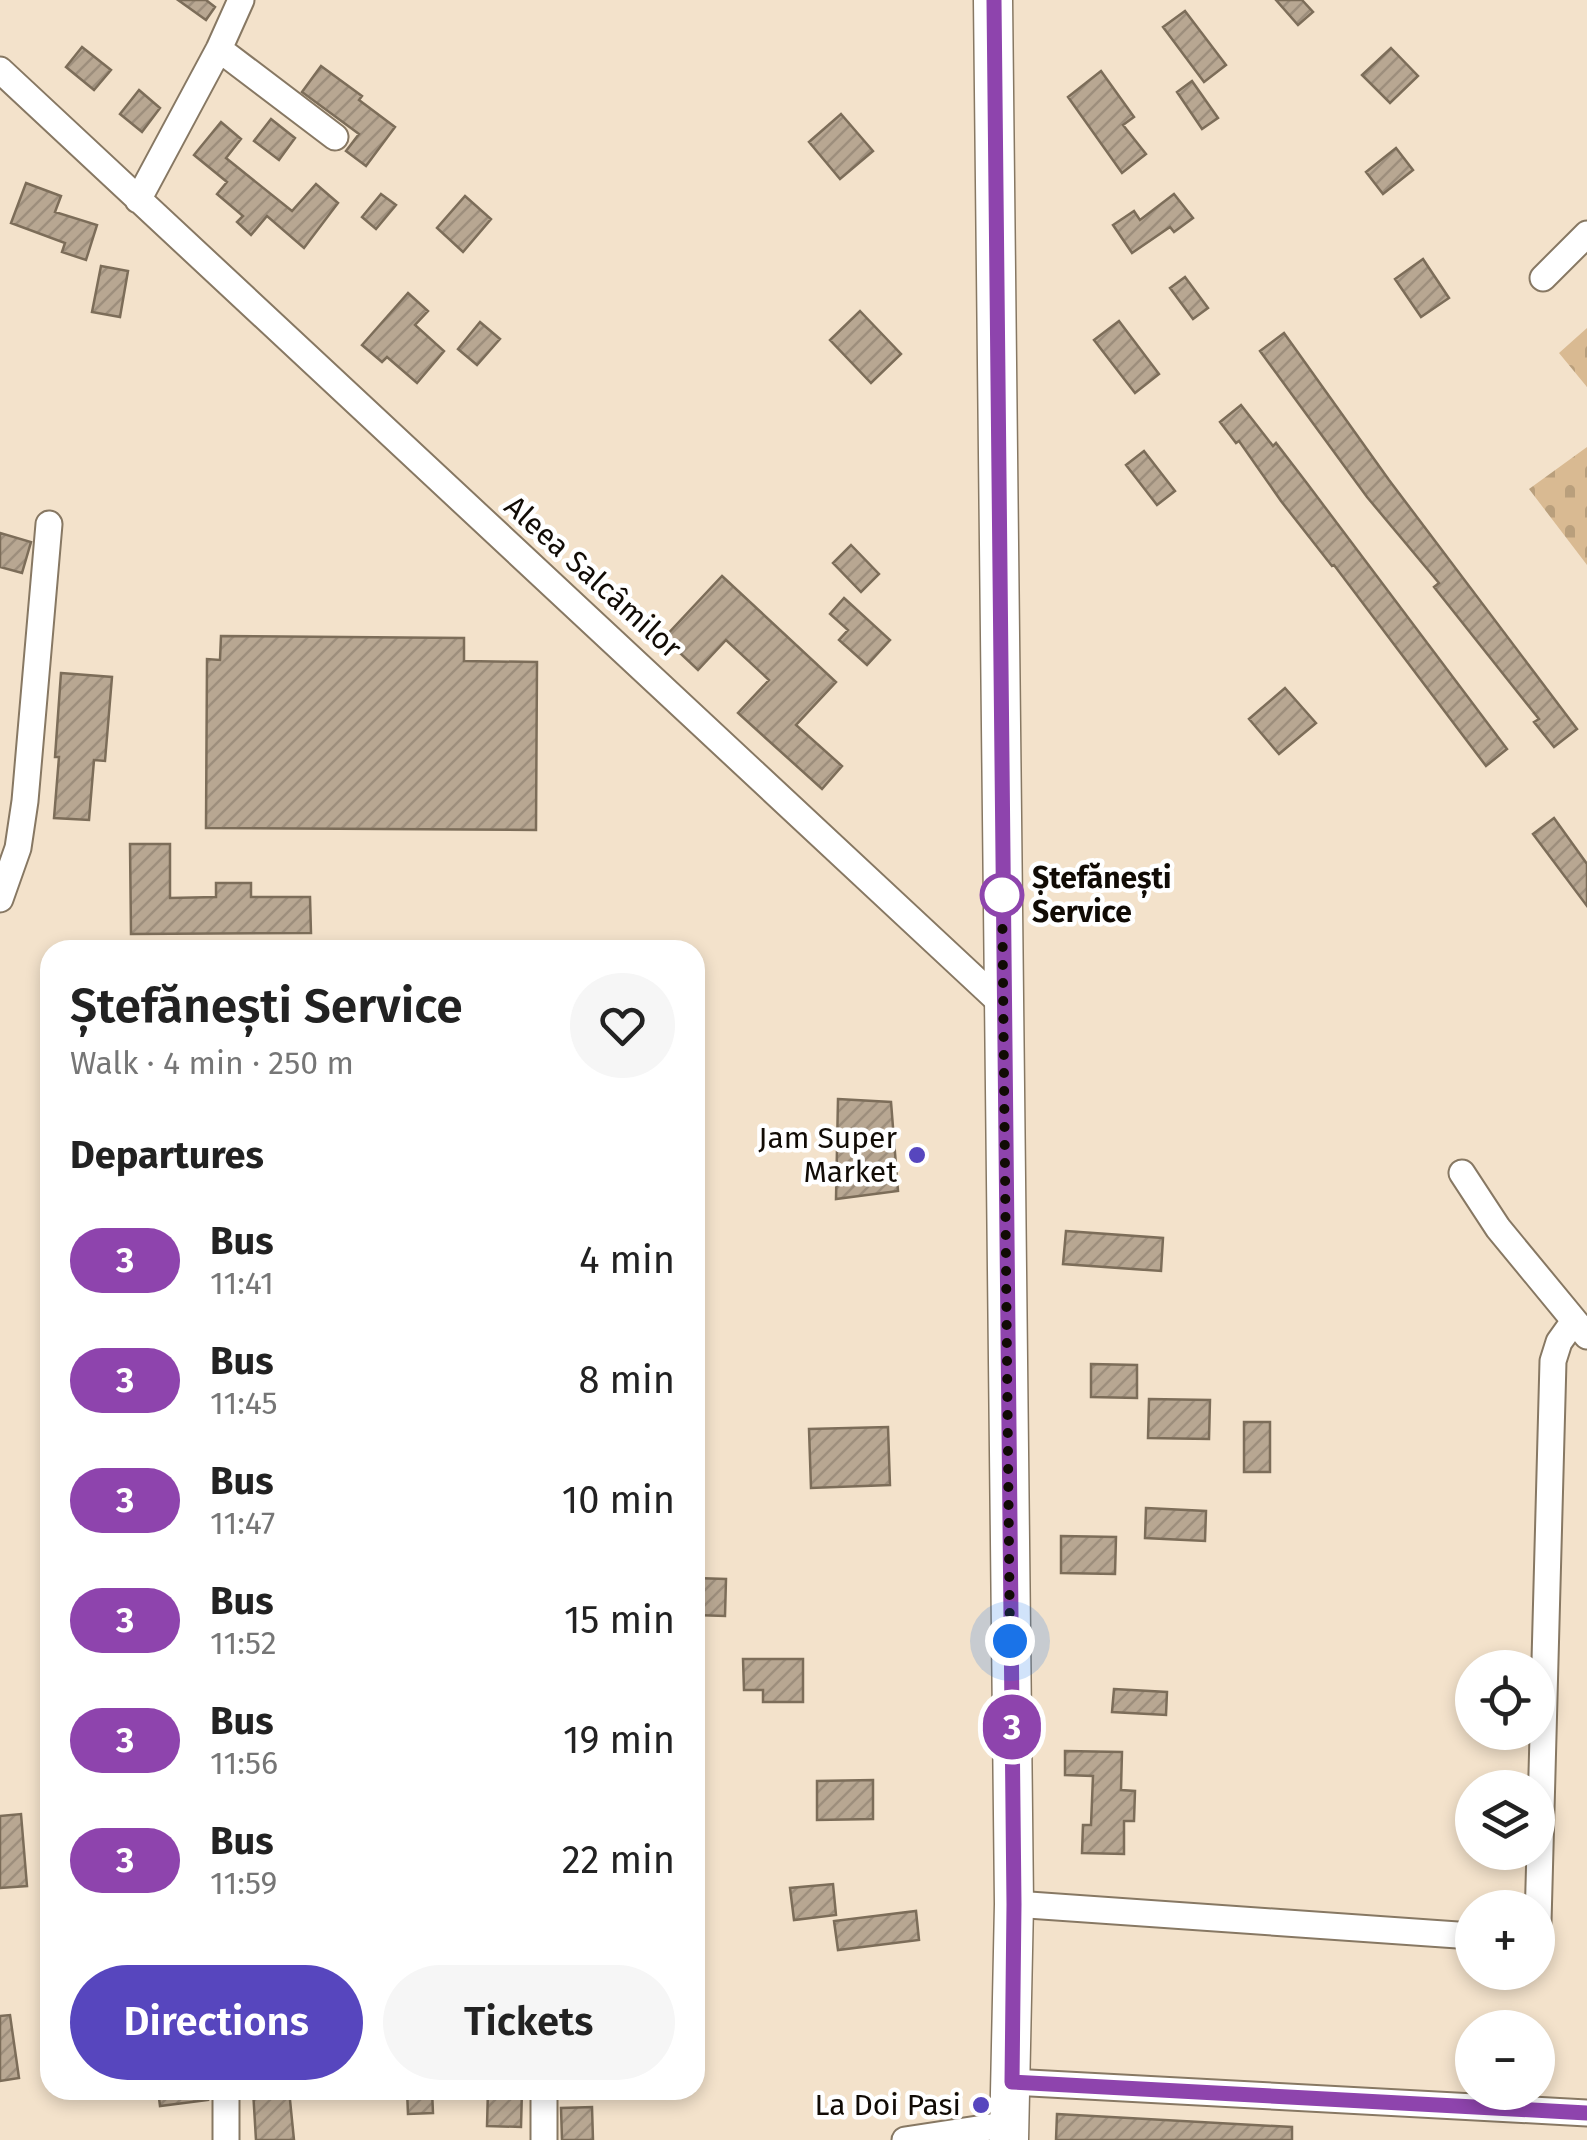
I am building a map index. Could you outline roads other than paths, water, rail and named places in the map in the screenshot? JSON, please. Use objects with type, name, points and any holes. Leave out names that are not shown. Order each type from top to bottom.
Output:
[{"type":"main road","points":[[994,0],[1014,1904],[1010,2132]]},
{"type":"street","points":[[138,200],[219,50],[241,0]]},
{"type":"street","points":[[219,50],[335,137]]},
{"type":"street","name":"Aleea Salcâmilor","points":[[0,70],[1003,1005]]},
{"type":"street","points":[[1543,278],[1587,234]]},
{"type":"street","points":[[0,898],[18,848],[25,801],[49,524]]},
{"type":"street","points":[[1462,1173],[1498,1228],[1580,1328],[1559,1342],[1553,1362],[1539,1890]]},
{"type":"street","points":[[1014,1904],[1455,1935]]},
{"type":"street","points":[[1012,2082],[1587,2113]]},
{"type":"street","points":[[226,2100],[226,2140]]},
{"type":"street","points":[[544,2100],[544,2140]]},
{"type":"street","points":[[905,2140],[1010,2132]]},
{"type":"place","name":"Ștefănești Service","points":[[1002,895]]},
{"type":"place","name":"Jam Super Market","points":[[917,1155]]},
{"type":"place","name":"La Doi Pasi","points":[[981,2105]]}]
